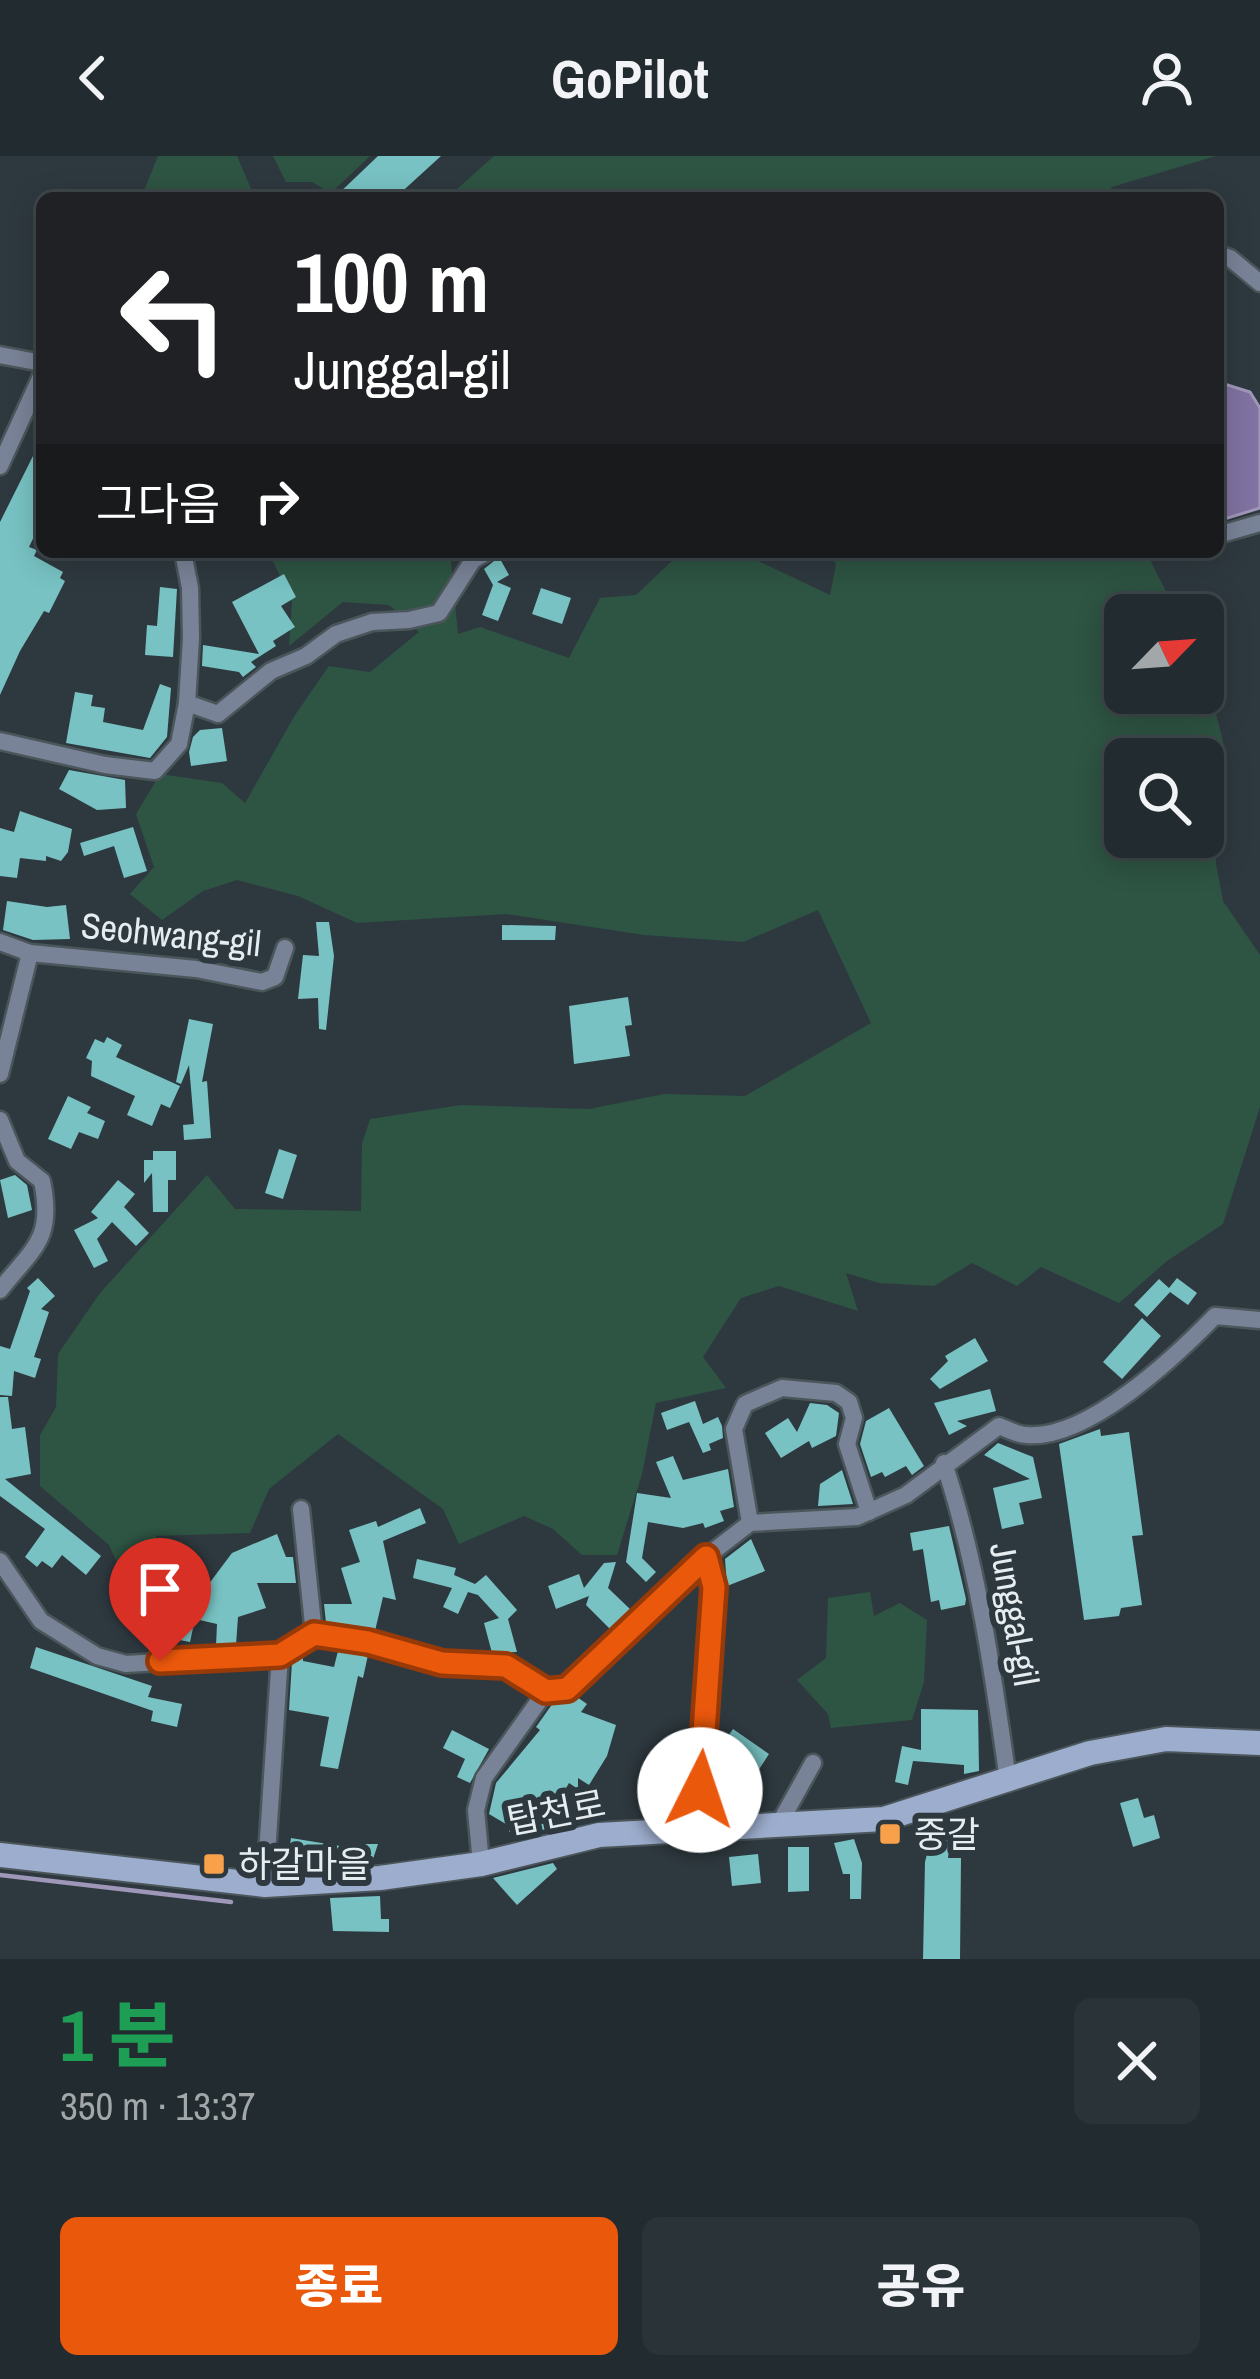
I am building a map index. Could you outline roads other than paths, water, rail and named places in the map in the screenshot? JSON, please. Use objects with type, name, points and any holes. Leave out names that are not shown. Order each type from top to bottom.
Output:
[{"type":"main road","name":"탑천로","points":[[0,1856],[265,1885],[396,1876],[481,1864],[599,1835],[884,1820],[1090,1754],[1166,1739],[1260,1743]]},
{"type":"street","points":[[1224,258],[1260,283]]},
{"type":"street","points":[[0,355],[36,362]]},
{"type":"street","points":[[0,466],[36,387]]},
{"type":"street","points":[[1224,534],[1260,524]]},
{"type":"street","points":[[0,741],[105,765],[155,771],[178,744],[188,703],[191,624],[184,558]]},
{"type":"street","points":[[188,703],[218,714],[271,671],[306,656],[337,634],[372,622],[439,613],[476,558]]},
{"type":"street","name":"Seohwang-gil","points":[[0,942],[30,953],[196,969],[262,982],[275,977],[285,948]]},
{"type":"street","name":"Seohwang-gil","points":[[0,1075],[30,953]]},
{"type":"street","points":[[0,1120],[17,1161],[42,1181],[48,1211],[42,1236],[0,1290]]},
{"type":"street","points":[[0,1561],[41,1622],[98,1656],[126,1664],[280,1655],[314,1634],[368,1642],[442,1663],[506,1666],[546,1691],[567,1689],[706,1557],[750,1523],[857,1517],[906,1495],[999,1426],[1026,1436],[1059,1430],[1104,1411],[1180,1353],[1215,1316],[1260,1320]]},
{"type":"street","points":[[750,1523],[734,1429],[745,1404],[782,1388],[836,1394],[849,1402],[854,1418],[847,1444],[869,1512]]},
{"type":"street","name":"Junggal-gil","points":[[944,1463],[992,1658],[1008,1780]]},
{"type":"street","points":[[301,1509],[314,1634]]},
{"type":"street","points":[[697,1831],[714,1587],[706,1557]]},
{"type":"street","points":[[265,1885],[280,1655]]},
{"type":"street","points":[[481,1864],[476,1810],[484,1778],[546,1691]]},
{"type":"street","points":[[778,1826],[813,1763]]},
{"type":"waterway","points":[[0,1875],[231,1902]]},
{"type":"place","name":"중갈","points":[[890,1834]]},
{"type":"place","name":"하갈마을","points":[[214,1864]]}]
